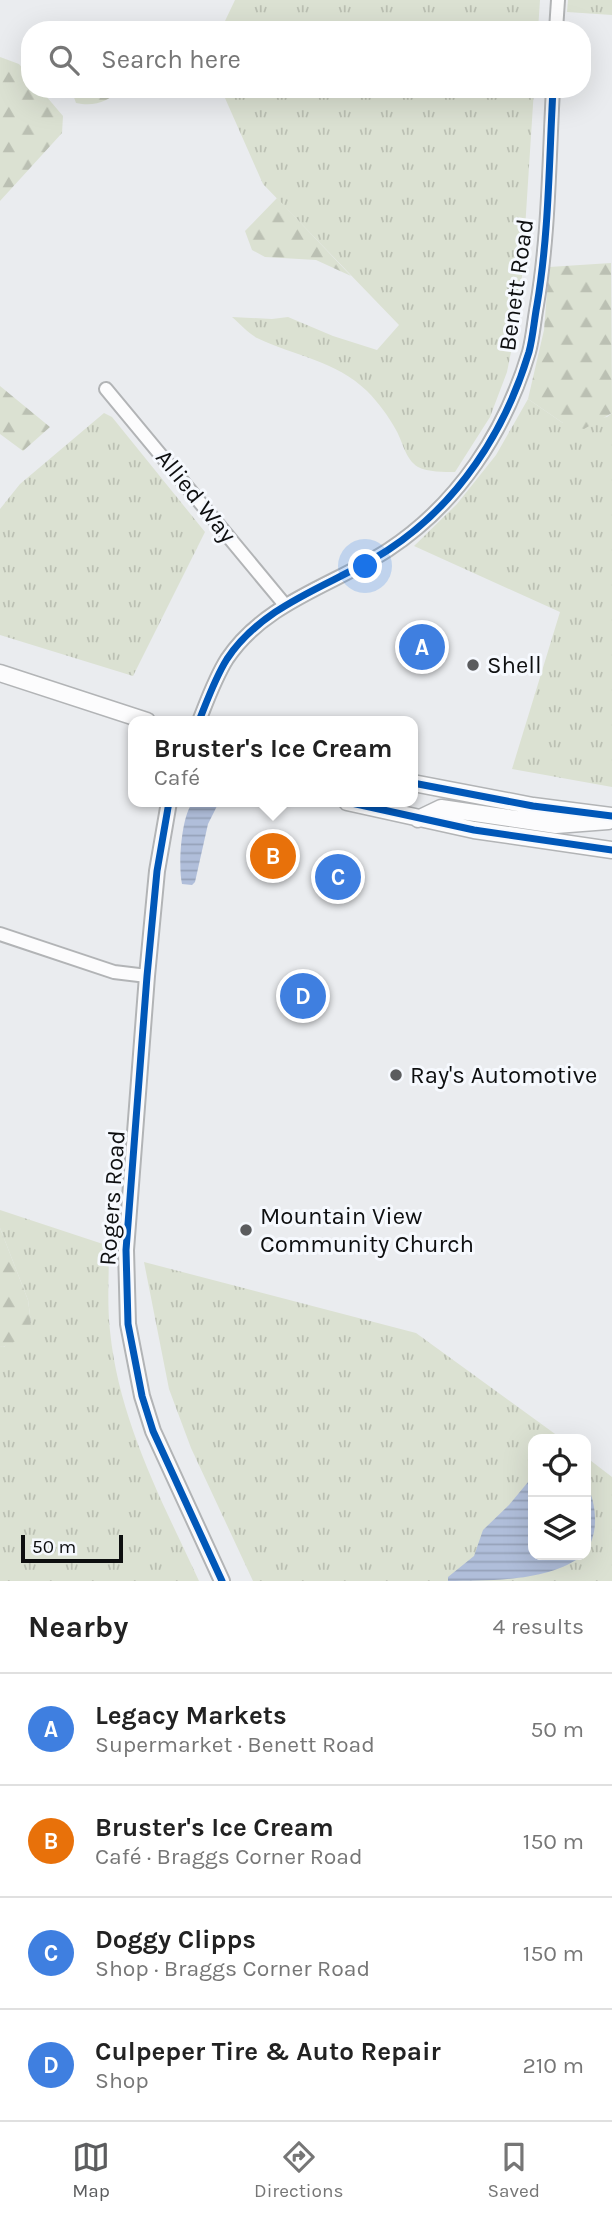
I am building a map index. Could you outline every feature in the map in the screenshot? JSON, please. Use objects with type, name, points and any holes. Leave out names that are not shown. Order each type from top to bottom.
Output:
[{"type":"main road","points":[[0,673],[132,716]]},
{"type":"main road","points":[[418,784],[612,818]]},
{"type":"main road","points":[[368,807],[521,838],[612,850]]},
{"type":"main road","points":[[418,819],[441,808],[556,825],[612,818]]},
{"type":"street","points":[[557,21],[558,0]]},
{"type":"street","name":"Benett Road","points":[[201,716],[227,659],[241,642],[285,605],[366,564],[408,536],[468,475],[504,420],[529,351],[544,266],[553,98]]},
{"type":"street","name":"Allied Way","points":[[106,389],[285,605]]},
{"type":"street","name":"Rogers Road","points":[[168,807],[157,871],[147,976],[126,1250],[128,1324],[142,1396],[153,1431],[222,1581]]},
{"type":"street","points":[[0,934],[114,972],[147,976]]},
{"type":"green space","points":[[235,0],[540,0],[539,21],[225,21]]},
{"type":"green space","points":[[568,0],[612,0],[612,15],[567,12]]},
{"type":"green space","points":[[0,57],[21,66],[21,98],[48,98],[63,116],[62,133],[0,201]]},
{"type":"green space","points":[[74,98],[109,98],[90,104],[76,103]]},
{"type":"green space","points":[[225,98],[533,98],[520,307],[507,372],[490,417],[455,472],[426,470],[414,464],[387,415],[355,381],[329,366],[257,338],[232,317],[288,317],[333,336],[377,350],[399,325],[263,184]]},
{"type":"green space","points":[[277,198],[351,276],[316,260],[265,257],[252,250],[245,231]]},
{"type":"green space","points":[[611,263],[612,413],[584,429],[563,423],[528,399],[544,330],[549,267]]},
{"type":"green space","points":[[0,386],[50,427],[23,451],[0,434]]},
{"type":"green space","points":[[528,399],[563,423],[607,417],[612,413],[612,787],[512,769],[560,612],[414,546],[457,504],[496,455]]},
{"type":"green space","points":[[104,413],[112,417],[205,532],[133,676],[0,635],[0,509],[20,484]]},
{"type":"green space","points":[[0,1210],[109,1246],[110,1331],[122,1397],[144,1460],[199,1581],[0,1581],[0,1346],[4,1347],[31,1323],[28,1300],[0,1228]]},
{"type":"green space","points":[[0,1228],[28,1300],[31,1323],[20,1339],[3,1347],[0,1346]]},
{"type":"green space","points":[[144,1262],[416,1333],[555,1434],[528,1434],[528,1560],[591,1560],[591,1461],[612,1477],[612,1581],[253,1581],[191,1448],[169,1389]]},
{"type":"water","points":[[216,807],[208,824],[195,882],[192,885],[182,884],[180,866],[183,829],[189,809]]},
{"type":"water","points":[[528,1482],[528,1560],[576,1560],[554,1570],[520,1578],[448,1581],[448,1577],[474,1556],[483,1530]]},
{"type":"water","points":[[591,1496],[595,1517],[591,1540]]},
{"type":"cycle path","points":[[201,716],[223,666],[243,639],[280,609],[388,550],[413,532],[457,488],[492,438],[519,382],[532,341],[544,251],[553,98]]},
{"type":"cycle path","points":[[418,784],[533,806],[612,816]]},
{"type":"cycle path","points":[[168,807],[157,871],[147,976],[126,1250],[128,1324],[142,1396],[153,1431],[222,1581]]},
{"type":"cycle path","points":[[370,807],[474,830],[612,850]]},
{"type":"place","name":"Legacy Markets","points":[[422,647]]},
{"type":"place","name":"Shell","points":[[473,665]]},
{"type":"place","name":"Bruster's Ice Cream","points":[[273,856]]},
{"type":"place","name":"Doggy Clipps","points":[[338,877]]},
{"type":"place","name":"Culpeper Tire & Auto Repair","points":[[303,996]]},
{"type":"place","name":"Ray's Automotive","points":[[396,1075]]},
{"type":"place","name":"Mountain View Community Church","points":[[246,1230]]}]
